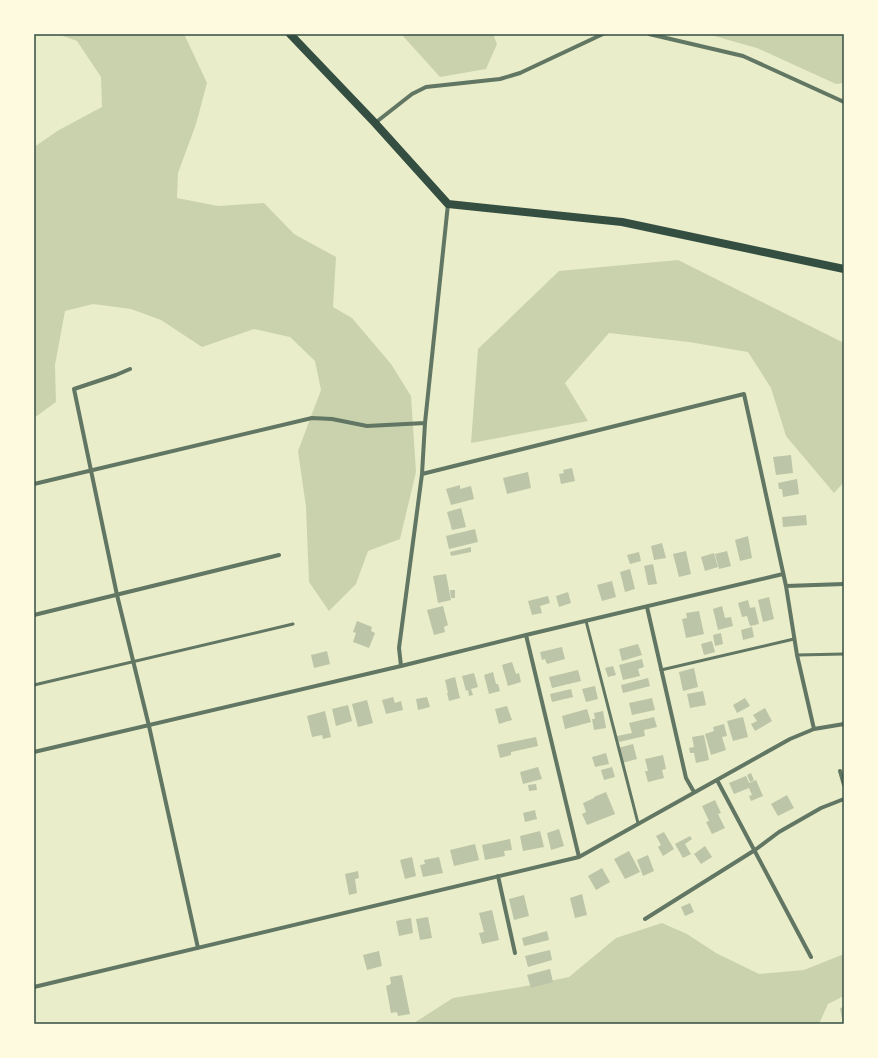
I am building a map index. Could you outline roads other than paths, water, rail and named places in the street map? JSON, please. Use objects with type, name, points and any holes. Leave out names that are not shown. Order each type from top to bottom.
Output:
[{"type":"main road","points":[[290,34],[375,122],[448,204],[622,222],[844,268]]},
{"type":"street","points":[[375,122],[412,94],[426,87],[500,79],[513,75],[603,34]]},
{"type":"street","points":[[649,34],[743,56],[844,102]]},
{"type":"street","points":[[401,666],[399,648],[422,474],[425,423],[448,204]]},
{"type":"street","points":[[130,369],[116,376],[74,388],[90,471],[117,595],[149,726],[198,948]]},
{"type":"street","points":[[422,474],[744,394],[786,586],[797,655],[814,729]]},
{"type":"street","points":[[34,484],[312,418],[332,419],[367,426],[425,423]]},
{"type":"street","points":[[34,615],[279,555]]},
{"type":"street","points":[[34,752],[149,726],[783,574]]},
{"type":"street","points":[[786,586],[844,584]]},
{"type":"street","points":[[647,607],[686,778],[694,792]]},
{"type":"street","points":[[526,635],[579,857]]},
{"type":"street","points":[[34,987],[579,857],[790,739],[814,729],[844,724]]},
{"type":"street","points":[[840,771],[844,785]]},
{"type":"street","points":[[716,780],[811,957]]},
{"type":"street","points":[[645,920],[754,850],[779,832],[821,808],[844,799]]},
{"type":"street","points":[[498,876],[515,953]]},
{"type":"lane","points":[[586,621],[638,823]]},
{"type":"lane","points":[[34,685],[294,624]]},
{"type":"lane","points":[[661,670],[794,639]]},
{"type":"lane","points":[[797,655],[844,654]]}]
